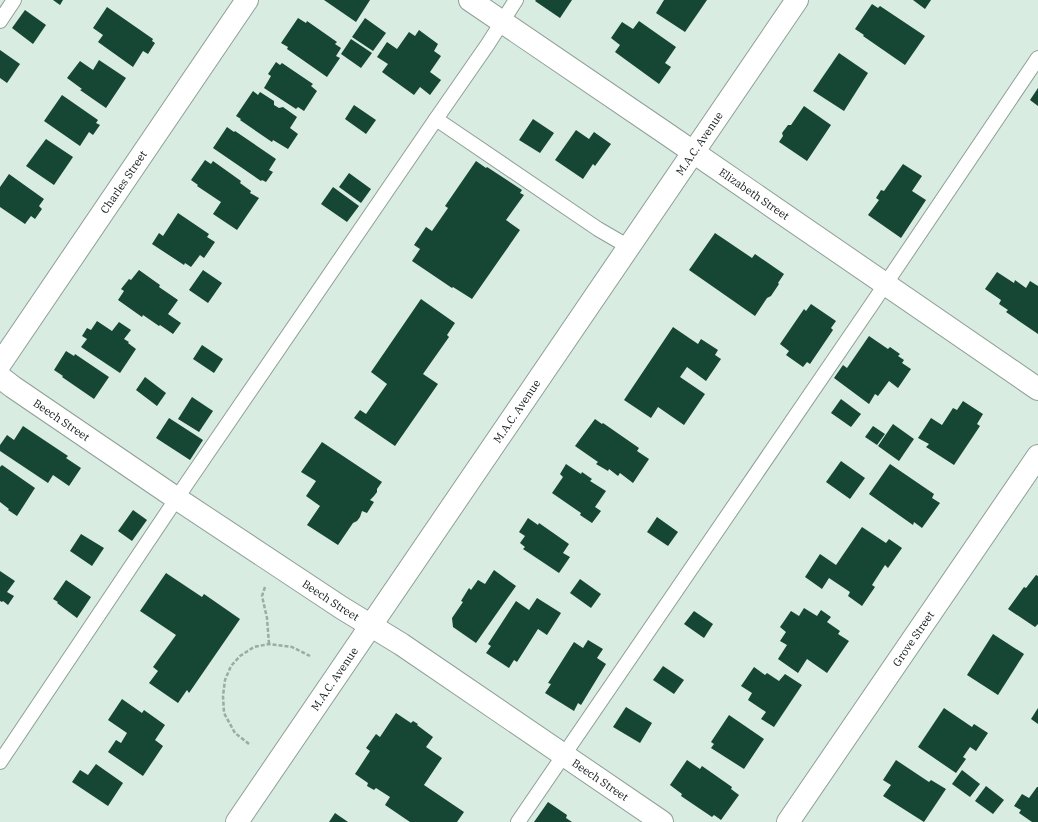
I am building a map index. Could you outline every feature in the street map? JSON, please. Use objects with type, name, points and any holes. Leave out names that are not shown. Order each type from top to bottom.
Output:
[{"type":"street","name":"Charles Street","points":[[0,364],[247,0]]},
{"type":"street","name":"Elizabeth Street","points":[[470,0],[1038,389]]},
{"type":"street","name":"M.A.C. Avenue","points":[[238,822],[797,0]]},
{"type":"street","name":"Beech Street","points":[[0,377],[176,498],[342,608],[401,644],[662,822]]},
{"type":"street","name":"Grove Street","points":[[788,822],[1038,456]]},
{"type":"lane","points":[[0,21],[14,0]]},
{"type":"lane","points":[[0,762],[176,498],[488,44],[516,0]]},
{"type":"lane","points":[[518,822],[1038,58]]},
{"type":"lane","points":[[436,119],[598,229],[629,248]]},
{"type":"path","points":[[265,585],[262,596],[267,618],[269,644]]},
{"type":"path","points":[[249,744],[235,733],[224,713],[223,696],[225,680],[231,666],[240,656],[254,647],[269,644],[292,646],[310,656]]},
{"type":"building","points":[[53,0],[63,0],[60,5]]},
{"type":"building","points":[[324,0],[370,0],[356,22]]},
{"type":"building","points":[[572,0],[560,18],[535,1]]},
{"type":"building","points":[[664,0],[707,0],[685,32],[656,13]]},
{"type":"building","points":[[913,0],[931,0],[925,9]]},
{"type":"building","points":[[872,4],[878,8],[880,6],[925,36],[905,65],[855,29]]},
{"type":"building","points":[[107,7],[153,39],[152,41],[155,43],[148,54],[143,51],[133,67],[98,42],[103,35],[93,28]]},
{"type":"building","points":[[25,10],[46,25],[33,44],[12,28]]},
{"type":"building","points":[[298,18],[306,23],[307,21],[337,42],[335,44],[341,48],[336,56],[340,58],[327,77],[287,49],[288,47],[281,43]]},
{"type":"building","points":[[365,18],[386,33],[373,51],[352,37]]},
{"type":"building","points":[[639,21],[676,47],[665,63],[671,67],[659,84],[615,52],[620,45],[611,38],[622,22],[633,29]]},
{"type":"building","points":[[419,30],[438,44],[434,51],[441,56],[430,72],[441,80],[430,95],[420,87],[414,95],[382,72],[388,64],[377,57],[387,42],[397,49],[409,32],[415,36]]},
{"type":"building","points":[[351,39],[372,53],[361,68],[341,54]]},
{"type":"building","points":[[0,50],[20,64],[7,83],[0,78]]},
{"type":"building","points":[[839,53],[868,73],[844,111],[813,91]]},
{"type":"building","points":[[99,60],[126,78],[106,108],[80,90],[82,89],[67,78],[80,61],[93,70]]},
{"type":"building","points":[[276,62],[280,65],[282,63],[313,84],[311,86],[317,91],[304,111],[298,107],[296,109],[264,88],[271,76],[268,74]]},
{"type":"building","points":[[1038,88],[1038,106],[1030,100]]},
{"type":"building","points":[[253,91],[258,95],[260,92],[274,101],[274,105],[279,108],[283,107],[297,117],[290,128],[298,134],[288,149],[273,140],[272,142],[236,116]]},
{"type":"building","points":[[62,95],[98,120],[96,123],[100,125],[93,135],[89,132],[80,146],[44,121]]},
{"type":"building","points":[[354,105],[376,120],[366,134],[345,119]]},
{"type":"building","points":[[804,106],[831,125],[807,161],[779,142],[783,136],[782,133],[788,125],[791,125]]},
{"type":"building","points":[[533,119],[554,133],[540,153],[519,140]]},
{"type":"building","points":[[227,127],[276,159],[269,170],[273,172],[266,182],[261,181],[213,148]]},
{"type":"building","points":[[576,130],[589,139],[594,132],[611,144],[595,166],[593,164],[583,179],[555,160]]},
{"type":"building","points":[[46,139],[73,157],[54,185],[26,166]]},
{"type":"building","points":[[205,160],[211,164],[213,161],[241,181],[240,183],[251,191],[250,193],[259,198],[237,230],[213,214],[221,202],[197,186],[198,185],[191,180]]},
{"type":"building","points":[[476,161],[522,190],[520,193],[524,195],[506,220],[520,230],[472,299],[453,287],[452,288],[412,261],[420,249],[414,245],[426,227],[432,231],[448,208],[445,206]]},
{"type":"building","points":[[903,164],[922,176],[912,191],[926,200],[901,238],[868,215],[879,200],[876,198],[881,190],[884,191]]},
{"type":"building","points":[[349,173],[371,189],[361,203],[339,187]]},
{"type":"building","points":[[9,174],[44,199],[39,206],[42,209],[35,219],[31,216],[25,224],[0,207],[0,187]]},
{"type":"building","points":[[333,187],[359,206],[347,222],[321,204]]},
{"type":"building","points":[[178,213],[209,234],[207,237],[215,242],[204,258],[200,255],[191,267],[185,263],[184,265],[152,244],[159,233],[163,236]]},
{"type":"building","points":[[715,233],[752,258],[755,254],[784,274],[771,296],[767,298],[755,316],[689,270]]},
{"type":"building","points":[[139,270],[160,285],[159,287],[178,300],[168,314],[181,323],[173,334],[143,315],[142,317],[118,300],[124,291],[121,289]]},
{"type":"building","points":[[203,270],[222,283],[208,303],[189,290]]},
{"type":"building","points":[[997,272],[1014,283],[1015,280],[1026,288],[1030,281],[1038,286],[1038,334],[1006,312],[1008,310],[999,304],[1001,300],[985,289]]},
{"type":"building","points":[[421,299],[455,323],[447,335],[449,337],[423,374],[438,384],[395,446],[354,418],[360,410],[366,414],[387,384],[371,372]]},
{"type":"building","points":[[811,304],[836,321],[831,328],[833,330],[810,364],[807,362],[803,367],[786,355],[789,351],[780,344],[804,309],[806,311]]},
{"type":"building","points":[[97,321],[112,331],[119,322],[131,330],[124,339],[136,349],[120,373],[81,347],[87,339],[82,336],[87,328],[91,330]]},
{"type":"building","points":[[673,327],[698,344],[701,339],[718,350],[715,355],[721,359],[706,381],[687,367],[680,377],[705,394],[684,425],[658,407],[651,418],[624,400]]},
{"type":"building","points":[[869,336],[888,349],[890,347],[900,354],[898,356],[904,360],[902,363],[911,369],[898,388],[889,381],[878,396],[875,394],[869,404],[834,378],[843,365],[847,368]]},
{"type":"building","points":[[202,345],[223,359],[214,373],[193,359]]},
{"type":"building","points":[[66,351],[74,356],[75,354],[109,377],[94,399],[54,370]]},
{"type":"building","points":[[145,377],[166,393],[157,406],[136,390]]},
{"type":"building","points":[[192,397],[213,411],[199,432],[178,419]]},
{"type":"building","points":[[841,399],[861,414],[851,427],[831,413]]},
{"type":"building","points":[[963,401],[983,414],[977,424],[980,426],[954,465],[926,447],[929,444],[918,438],[931,418],[942,425],[953,408],[957,410]]},
{"type":"building","points":[[169,418],[203,440],[190,460],[156,438]]},
{"type":"building","points":[[595,419],[639,448],[637,451],[649,459],[633,483],[620,473],[618,476],[609,469],[608,471],[596,464],[598,462],[575,446]]},
{"type":"building","points":[[893,424],[914,439],[899,461],[878,446]]},
{"type":"building","points":[[23,426],[68,456],[66,458],[81,468],[69,486],[53,475],[48,483],[0,451],[0,445],[7,435],[14,440]]},
{"type":"building","points":[[873,426],[885,434],[877,445],[865,437]]},
{"type":"building","points":[[322,442],[382,482],[377,489],[377,492],[370,500],[374,502],[367,513],[362,511],[360,517],[353,523],[338,545],[307,525],[320,506],[306,496],[316,481],[301,472]]},
{"type":"building","points":[[841,461],[865,478],[850,499],[826,482]]},
{"type":"building","points":[[566,464],[581,474],[582,472],[592,479],[590,481],[606,491],[595,507],[601,511],[592,523],[580,515],[581,513],[552,493],[563,477],[560,474]]},
{"type":"building","points":[[890,464],[934,494],[932,498],[940,503],[922,528],[914,522],[913,525],[869,494]]},
{"type":"building","points":[[2,465],[35,488],[17,516],[0,502],[0,467]]},
{"type":"building","points":[[133,510],[147,520],[132,541],[118,531]]},
{"type":"building","points":[[657,517],[678,532],[668,546],[647,532]]},
{"type":"building","points":[[528,518],[538,525],[539,523],[569,544],[563,553],[570,557],[559,573],[523,549],[525,547],[520,543],[525,536],[519,532]]},
{"type":"building","points":[[862,527],[886,543],[889,539],[902,548],[888,568],[885,565],[872,585],[875,587],[862,606],[848,596],[850,592],[829,578],[822,589],[805,577],[820,554],[836,565]]},
{"type":"building","points":[[81,534],[104,548],[92,566],[70,551]]},
{"type":"building","points":[[494,570],[516,586],[476,643],[453,627],[452,618],[463,602],[461,601],[469,588],[471,590],[478,580],[485,584]]},
{"type":"building","points":[[0,571],[15,581],[7,592],[14,596],[8,605],[3,601],[0,601]]},
{"type":"building","points":[[166,573],[202,597],[204,594],[240,619],[189,693],[187,690],[178,703],[149,683],[158,671],[153,667],[176,635],[140,611]]},
{"type":"building","points":[[1036,575],[1038,576],[1038,624],[1035,627],[1008,609],[1024,587],[1026,588]]},
{"type":"building","points":[[580,579],[601,594],[591,608],[570,593]]},
{"type":"building","points":[[66,580],[91,597],[77,618],[53,599]]},
{"type":"building","points":[[537,598],[561,613],[547,635],[538,629],[517,662],[514,660],[509,668],[486,653],[491,646],[488,644],[516,601],[529,610]]},
{"type":"building","points":[[804,608],[817,616],[821,610],[831,617],[827,622],[840,631],[838,634],[849,641],[827,673],[807,659],[798,673],[778,659],[787,645],[780,641],[786,632],[780,627],[791,611],[799,616]]},
{"type":"building","points":[[694,611],[713,624],[704,638],[684,624]]},
{"type":"building","points":[[993,634],[1024,654],[998,695],[967,675]]},
{"type":"building","points":[[588,640],[603,649],[597,658],[606,664],[581,705],[578,703],[574,711],[545,693],[551,684],[548,683],[574,642],[583,648]]},
{"type":"building","points":[[663,666],[684,680],[674,694],[653,680]]},
{"type":"building","points":[[754,667],[765,675],[767,673],[779,681],[785,674],[802,685],[774,727],[761,719],[766,712],[748,700],[752,693],[741,686]]},
{"type":"building","points":[[122,699],[142,713],[144,710],[165,725],[155,740],[163,746],[143,776],[108,752],[116,740],[121,743],[127,733],[108,720]]},
{"type":"building","points":[[626,707],[652,723],[640,743],[613,727]]},
{"type":"building","points":[[944,708],[972,727],[974,724],[988,733],[976,751],[970,747],[963,757],[966,759],[956,773],[918,747]]},
{"type":"building","points":[[1038,708],[1038,724],[1031,719]]},
{"type":"building","points":[[396,713],[411,723],[413,721],[418,724],[417,725],[433,737],[426,747],[442,758],[424,785],[464,812],[457,822],[410,822],[385,805],[390,797],[376,788],[374,790],[367,786],[368,783],[355,774],[370,751],[366,748],[376,734],[380,737]]},
{"type":"building","points":[[729,715],[764,739],[744,769],[711,748],[714,744],[711,742]]},
{"type":"building","points":[[687,760],[700,769],[702,766],[732,787],[731,789],[739,795],[721,820],[714,815],[712,817],[681,796],[682,794],[670,785]]},
{"type":"building","points":[[896,760],[929,782],[931,780],[946,789],[924,822],[883,796],[891,785],[883,780]]},
{"type":"building","points":[[96,764],[123,783],[108,806],[72,782],[80,770],[88,775]]},
{"type":"building","points":[[962,770],[980,784],[970,797],[952,784]]},
{"type":"building","points":[[986,786],[1004,800],[993,814],[975,801]]},
{"type":"building","points":[[1037,787],[1038,822],[1032,822],[1019,813],[1021,810],[1014,806],[1022,794],[1029,798]]},
{"type":"building","points":[[548,802],[567,815],[566,818],[572,822],[534,822]]},
{"type":"building","points":[[335,813],[348,822],[329,822]]}]
